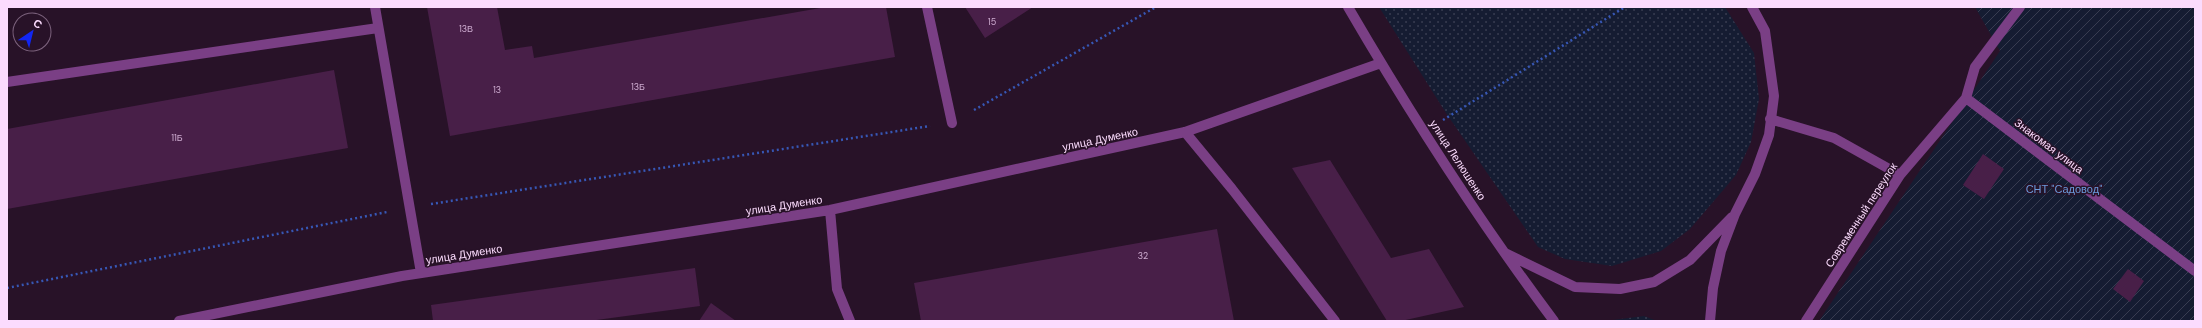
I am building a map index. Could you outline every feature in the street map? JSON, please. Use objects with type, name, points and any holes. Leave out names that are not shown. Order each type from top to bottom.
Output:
[{"type":"street","points":[[375,7],[421,273]]},
{"type":"street","points":[[927,7],[952,123]]},
{"type":"street","name":"улица Лелюшенко","points":[[1348,7],[1381,63],[1503,253],[1554,321]]},
{"type":"street","points":[[1710,321],[1713,288],[1721,251],[1735,214],[1755,174],[1769,135],[1774,96],[1765,31],[1752,7]]},
{"type":"street","name":"Современный переулок","points":[[1806,321],[1900,175],[1966,98],[1975,67],[2020,7]]},
{"type":"street","points":[[7,82],[378,28]]},
{"type":"street","name":"улица Думенко","points":[[179,321],[421,273],[830,210],[1185,132],[1381,63]]},
{"type":"street","name":"Знакомая улица","points":[[1966,98],[2195,271]]},
{"type":"street","points":[[1770,120],[1834,138],[1900,175]]},
{"type":"street","points":[[1185,132],[1232,189],[1335,321]]},
{"type":"street","points":[[830,210],[837,290],[850,321]]},
{"type":"street","points":[[1503,253],[1575,287],[1620,289],[1654,282],[1690,260],[1735,214]]},
{"type":"path","points":[[7,288],[410,208],[952,123],[1156,7]]},
{"type":"path","points":[[1425,131],[1625,7]]},
{"type":"green space","points":[[1379,7],[1725,7],[1754,53],[1759,99],[1751,142],[1736,175],[1690,229],[1661,251],[1612,266],[1565,259],[1538,247],[1446,113]]},
{"type":"green space","name":"СНТ \"Садовод\"","points":[[1975,7],[2195,7],[2195,321],[1819,321],[2000,51]]},
{"type":"green space","points":[[1644,316],[1657,321],[1611,321],[1613,320]]},
{"type":"building","points":[[427,7],[497,7],[505,50],[532,46],[534,58],[826,7],[886,7],[895,57],[450,136]]},
{"type":"building","points":[[965,7],[1033,7],[985,38]]},
{"type":"building","points":[[334,70],[348,148],[7,209],[7,129]]},
{"type":"building","points":[[1983,154],[2004,169],[1984,199],[1963,185]]},
{"type":"building","points":[[1330,160],[1391,258],[1429,249],[1464,307],[1401,321],[1387,321],[1292,168]]},
{"type":"building","points":[[1217,229],[1234,321],[921,321],[914,283]]},
{"type":"building","points":[[695,268],[700,306],[589,321],[433,321],[431,305]]},
{"type":"building","points":[[2128,269],[2144,281],[2130,302],[2113,289]]},
{"type":"building","points":[[711,303],[736,321],[699,321]]}]
